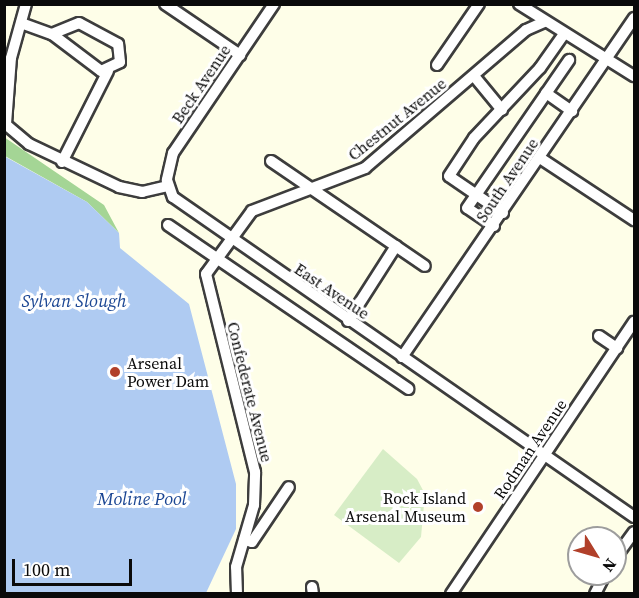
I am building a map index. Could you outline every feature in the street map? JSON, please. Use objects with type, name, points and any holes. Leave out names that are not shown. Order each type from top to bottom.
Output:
[{"type":"street","points":[[26,4],[11,58],[5,123],[62,162],[133,191],[168,186]]},
{"type":"street","points":[[165,4],[240,55]]},
{"type":"street","name":"Beck Avenue","points":[[168,186],[173,153],[274,4]]},
{"type":"street","points":[[437,65],[479,4]]},
{"type":"street","points":[[519,4],[544,22],[634,76]]},
{"type":"street","name":"South Avenue","points":[[402,357],[504,213],[634,18]]},
{"type":"street","name":"Chestnut Avenue","points":[[230,240],[252,211],[365,168],[526,30],[544,22]]},
{"type":"street","points":[[21,23],[52,34],[89,65],[108,71]]},
{"type":"street","points":[[52,34],[79,23],[118,44],[121,60],[108,71],[62,162]]},
{"type":"street","points":[[504,213],[449,176],[474,138],[502,110],[564,34]]},
{"type":"street","points":[[494,226],[467,208],[569,60]]},
{"type":"street","points":[[474,76],[502,110]]},
{"type":"street","points":[[546,93],[572,111]]},
{"type":"street","points":[[540,158],[634,220]]},
{"type":"street","points":[[271,161],[425,266]]},
{"type":"street","name":"East Avenue","points":[[168,186],[182,208],[634,517]]},
{"type":"street","points":[[168,225],[408,389]]},
{"type":"street","name":"Confederate Avenue","points":[[230,240],[217,258],[206,283],[255,472],[244,540],[236,567],[237,594]]},
{"type":"street","points":[[348,321],[396,246]]},
{"type":"street","name":"Rodman Avenue","points":[[451,594],[634,322]]},
{"type":"street","points":[[599,336],[617,348]]},
{"type":"street","points":[[244,540],[252,542],[289,486]]},
{"type":"green space","points":[[4,137],[104,205],[119,233],[87,202],[5,156]]},
{"type":"green space","points":[[383,449],[417,479],[425,494],[421,537],[399,563],[334,515]]},
{"type":"water","name":"Moline Pool","points":[[4,156],[87,202],[119,233],[120,248],[189,304],[236,484],[236,529],[206,593],[5,593]]},
{"type":"place","name":"Arsenal Power Dam","points":[[115,372]]},
{"type":"place","name":"Rock Island Arsenal Museum","points":[[478,507]]},
{"type":"water label","name":"Sylvan Slough","points":[[74,301]]}]
